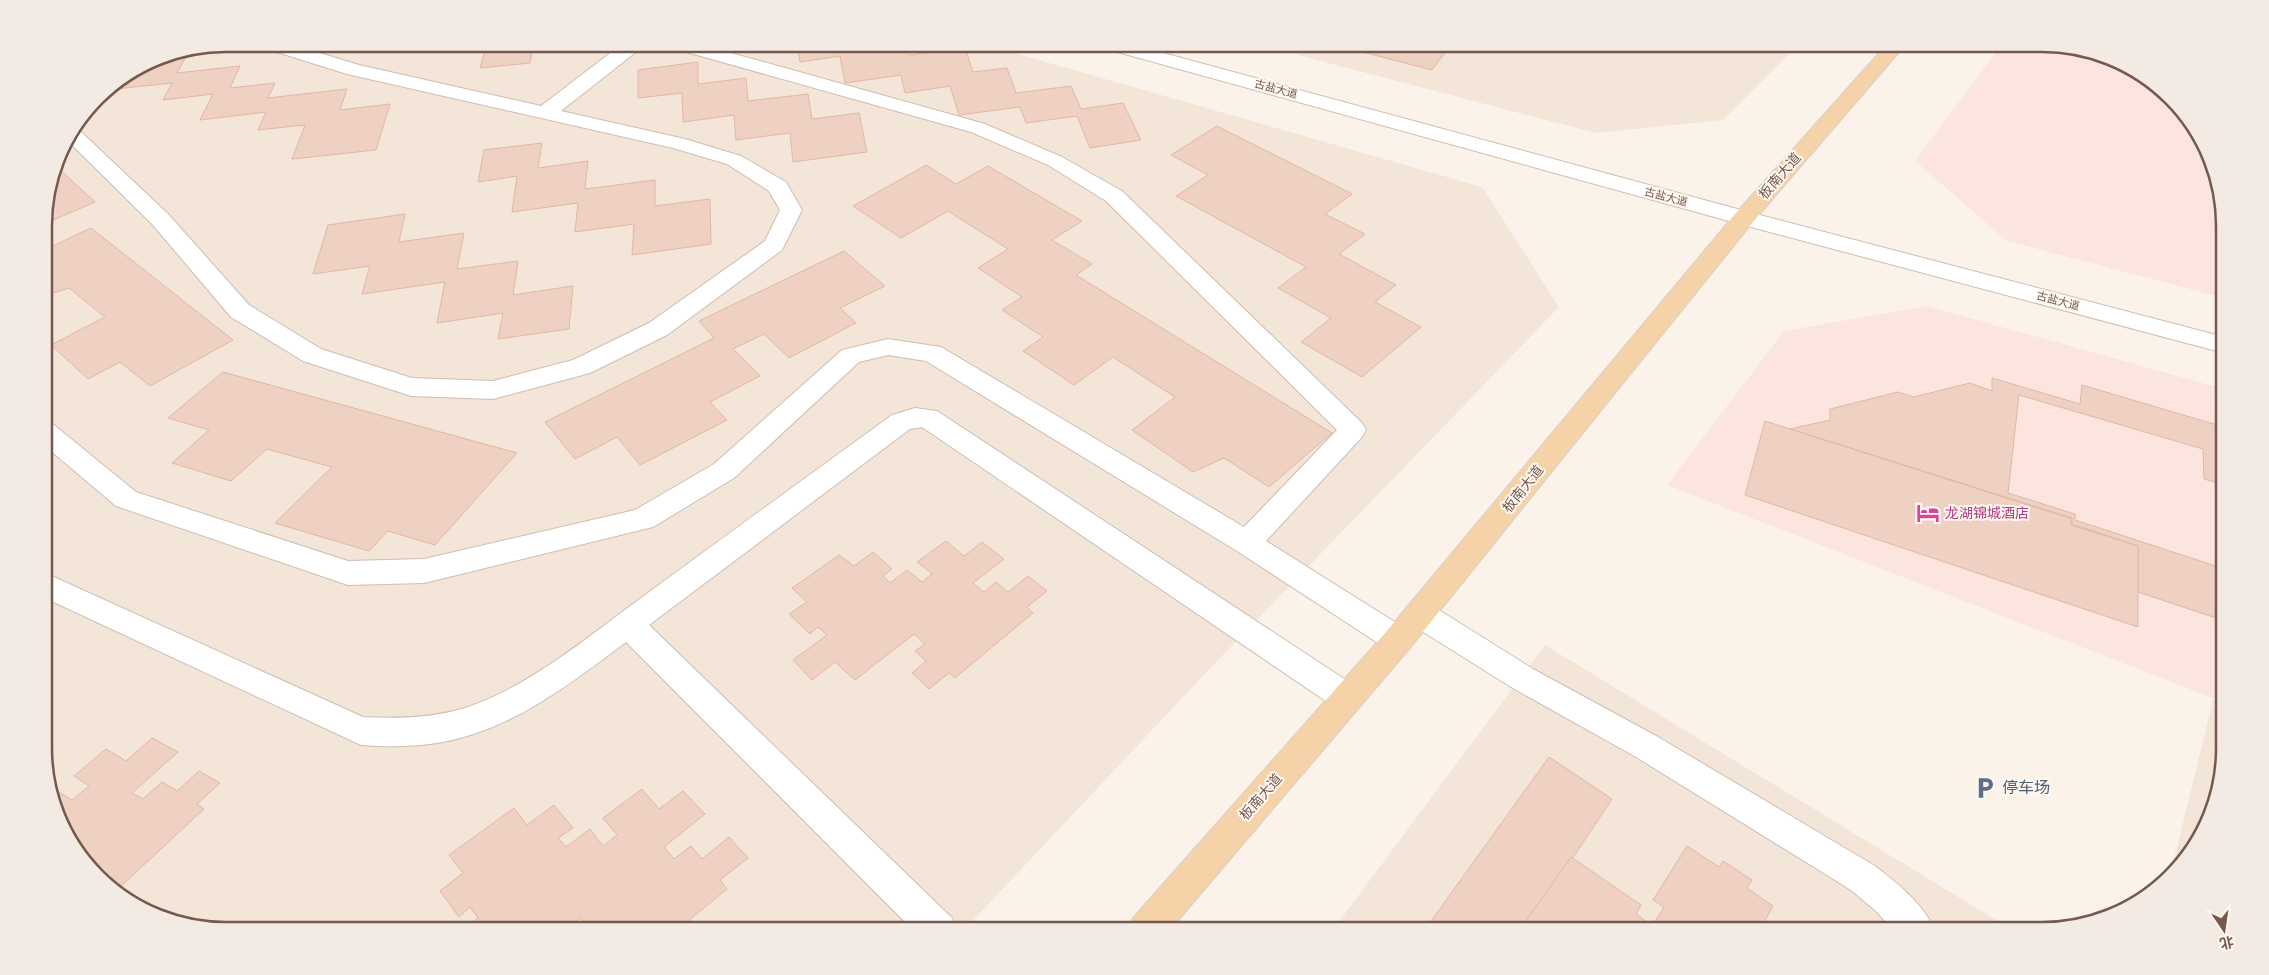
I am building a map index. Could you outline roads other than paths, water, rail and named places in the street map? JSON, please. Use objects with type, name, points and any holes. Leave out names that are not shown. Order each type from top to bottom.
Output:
[{"type":"main road","name":"板南大道","points":[[1154,922],[1398,640],[1744,218],[1890,52]]},
{"type":"street","points":[[77,139],[160,219],[240,311],[312,355],[411,387],[493,390],[581,368],[658,329],[774,245],[791,210],[778,187],[734,160],[678,143],[354,70],[297,52]]},
{"type":"street","points":[[545,113],[624,52]]},
{"type":"street","points":[[731,52],[978,128],[1055,161],[1114,196],[1353,430],[1246,543]]},
{"type":"street","name":"古盐大道","points":[[1139,52],[1744,218],[2216,343]]},
{"type":"street","points":[[53,438],[126,499],[348,573],[424,571],[643,519],[724,471],[851,356],[888,347],[932,353],[1246,543],[1398,640]]},
{"type":"street","points":[[52,588],[360,731],[388,734],[433,732],[470,722],[500,710],[564,670],[902,422],[915,417],[928,418],[1347,698]]},
{"type":"street","points":[[1420,614],[1522,678],[1647,747],[1863,878],[1890,900],[1909,922]]},
{"type":"street","points":[[628,624],[930,922]]},
{"type":"place","name":"龙湖锦城酒店","points":[[1928,513]]},
{"type":"place","name":"停车场","points":[[1985,788]]}]
